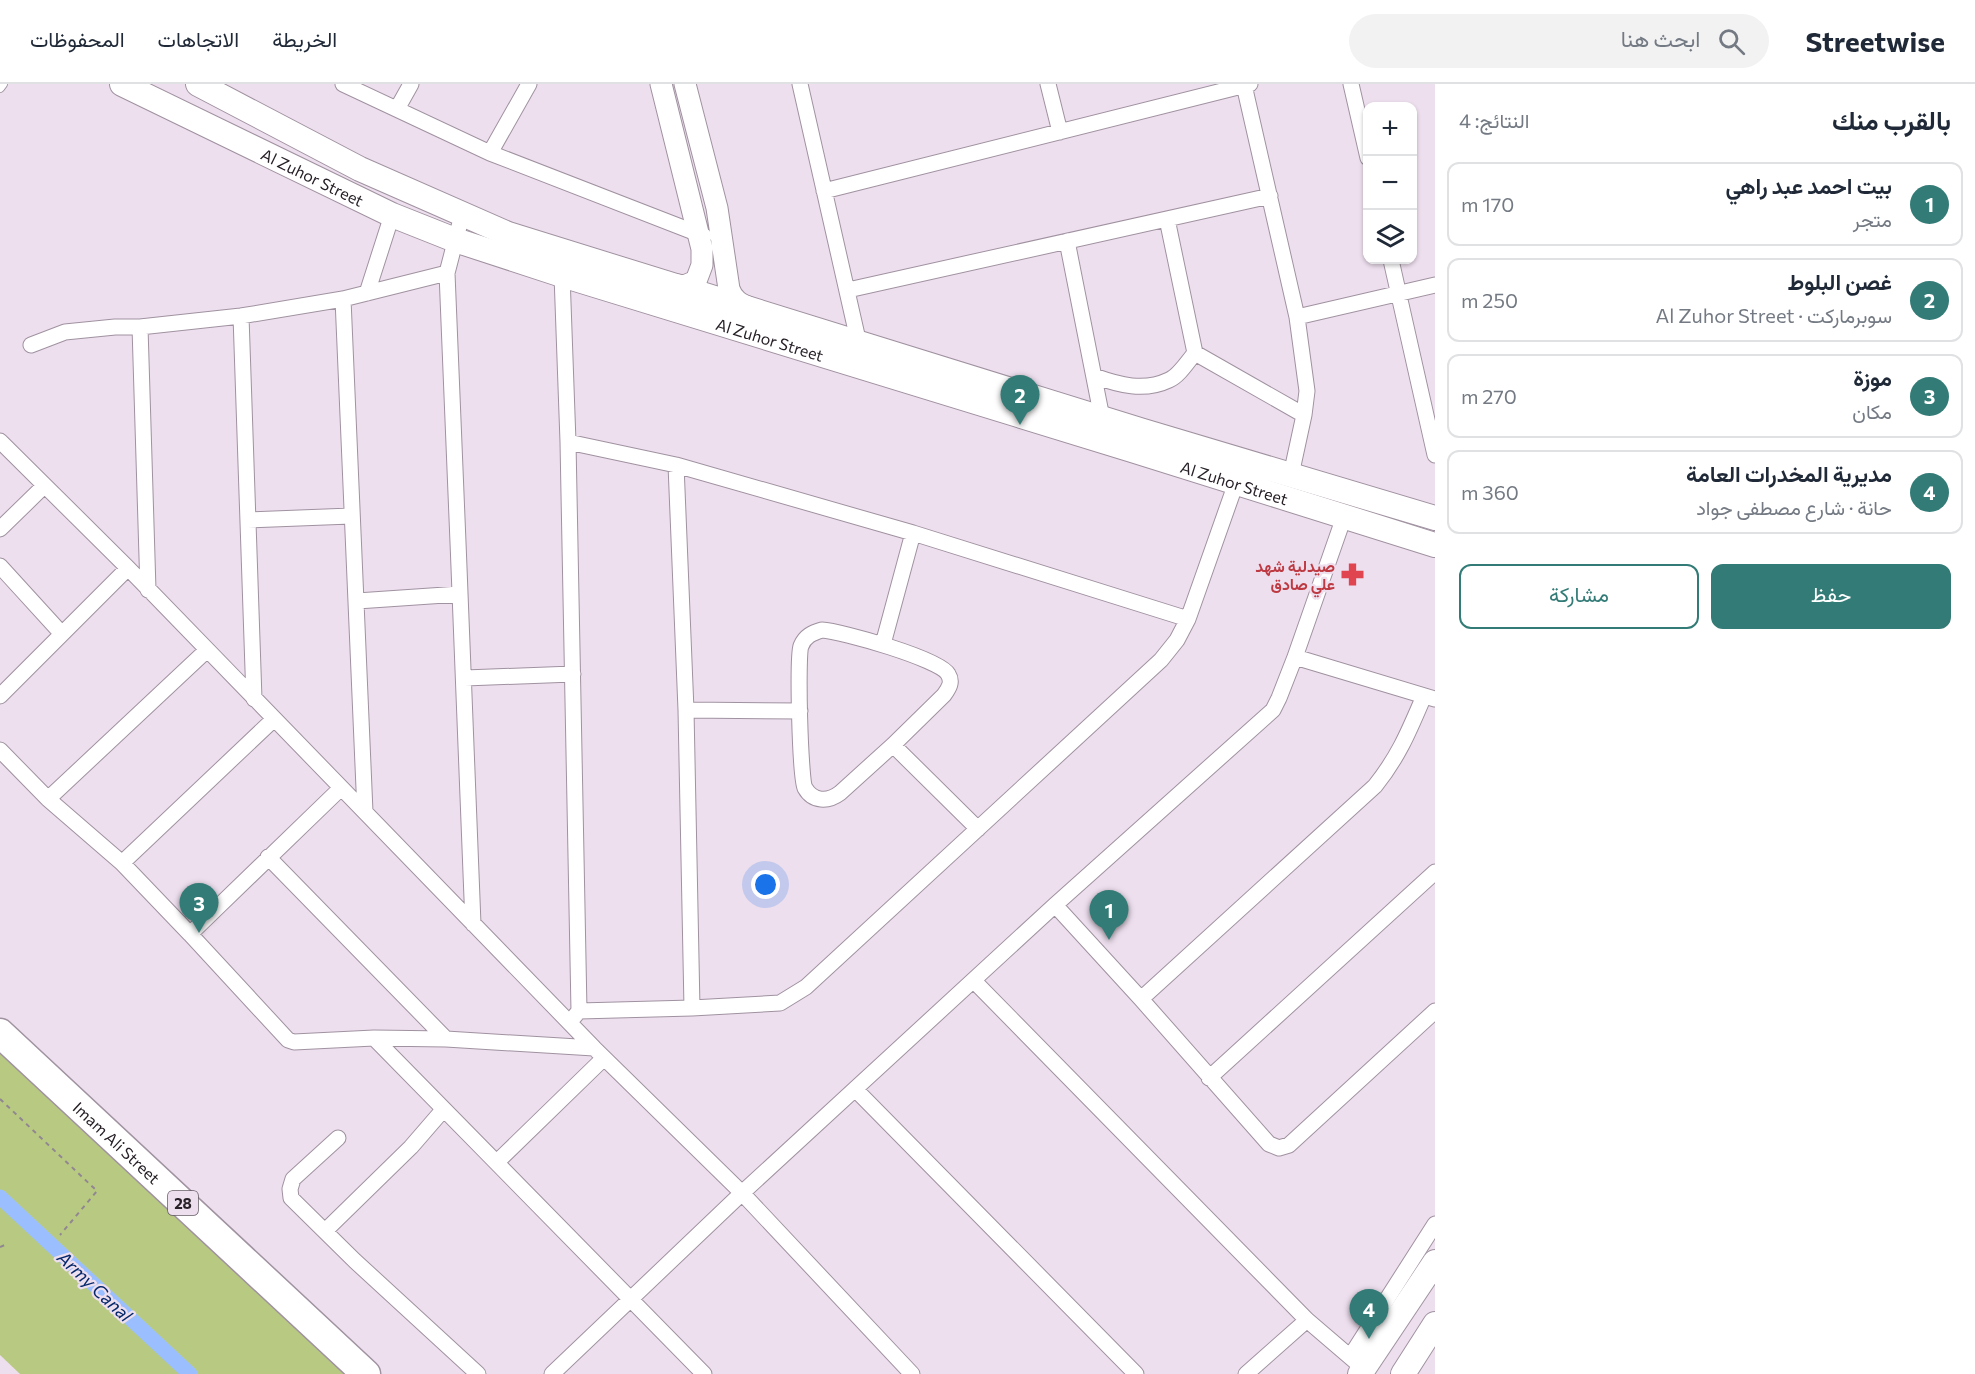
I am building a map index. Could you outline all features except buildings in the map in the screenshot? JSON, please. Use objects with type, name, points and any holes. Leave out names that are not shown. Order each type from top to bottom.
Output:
[{"type":"highway","name":"Imam Ali Street","points":[[0,1033],[366,1374]]},
{"type":"main road","name":"Al Zuhor Street","points":[[122,84],[392,215],[455,240],[1435,545]]},
{"type":"main road","name":"Al Zuhor Street","points":[[198,84],[360,169],[508,234],[860,344],[1435,518]]},
{"type":"main road","points":[[1358,1366],[1435,1262]]},
{"type":"main road","points":[[1403,1374],[1435,1324]]},
{"type":"street","points":[[343,84],[490,153],[723,244]]},
{"type":"street","points":[[397,109],[411,84]]},
{"type":"street","points":[[490,153],[529,84]]},
{"type":"street","points":[[662,84],[702,249],[702,265],[696,281],[684,286],[668,284]]},
{"type":"street","points":[[685,84],[717,208],[729,290],[732,297],[753,310]]},
{"type":"street","points":[[800,84],[860,344]]},
{"type":"street","points":[[1048,84],[1060,132]]},
{"type":"street","points":[[1351,84],[1368,156]]},
{"type":"street","points":[[824,191],[1247,85],[1269,196],[1298,317],[1307,391],[1291,475]]},
{"type":"street","points":[[848,290],[1269,196]]},
{"type":"street","points":[[462,214],[447,273],[465,678],[473,924]]},
{"type":"street","points":[[367,293],[392,215]]},
{"type":"street","points":[[1167,219],[1196,353],[1304,415]]},
{"type":"street","points":[[1067,241],[1102,418]]},
{"type":"street","points":[[1392,264],[1435,455]]},
{"type":"street","points":[[31,345],[64,332],[140,327],[241,316],[342,299],[447,273]]},
{"type":"street","points":[[562,275],[573,674],[574,1016]]},
{"type":"street","points":[[1298,317],[1435,285]]},
{"type":"street","points":[[342,299],[365,812]]},
{"type":"street","points":[[241,316],[254,699]]},
{"type":"street","points":[[140,327],[148,590]]},
{"type":"street","points":[[1094,376],[1121,386],[1144,386],[1170,380],[1196,353]]},
{"type":"street","points":[[0,441],[128,568],[473,924],[574,1016],[599,1053],[742,1193],[912,1374]]},
{"type":"street","points":[[568,442],[676,465],[913,534],[1188,619]]},
{"type":"street","points":[[676,465],[686,710],[692,1008]]},
{"type":"street","points":[[574,1016],[780,1003],[806,987],[1161,660],[1178,640],[1188,619],[1236,483]]},
{"type":"street","points":[[0,529],[44,486]]},
{"type":"street","points":[[248,520],[351,516]]},
{"type":"street","points":[[552,1374],[742,1193],[1273,710],[1295,657],[1344,517]]},
{"type":"street","points":[[883,644],[913,534]]},
{"type":"street","points":[[0,566],[62,634]]},
{"type":"street","points":[[0,696],[128,568]]},
{"type":"street","points":[[357,601],[460,594]]},
{"type":"street","points":[[822,630],[831,630],[883,644],[941,668],[949,675],[950,687],[944,695],[893,745],[833,798],[825,800],[816,799],[809,794],[802,781],[800,711],[800,649],[804,639],[822,630]]},
{"type":"street","points":[[48,799],[207,650]]},
{"type":"street","points":[[1141,999],[1375,786],[1392,766],[1430,698],[1295,657]]},
{"type":"street","points":[[465,678],[573,674]]},
{"type":"street","points":[[686,710],[800,711]]},
{"type":"street","points":[[122,863],[274,719]]},
{"type":"street","points":[[893,745],[978,830]]},
{"type":"street","points":[[0,750],[48,799],[122,863],[288,1040],[294,1042],[374,1038],[446,1039],[599,1053]]},
{"type":"street","points":[[190,934],[341,788]]},
{"type":"street","points":[[268,857],[446,1039]]},
{"type":"street","points":[[1209,1078],[1435,872]]},
{"type":"street","points":[[1055,906],[1269,1144],[1279,1148],[1289,1145],[1435,1011]]},
{"type":"street","points":[[974,981],[1306,1320],[1358,1366],[1435,1224]]},
{"type":"street","points":[[374,1038],[705,1374]]},
{"type":"street","points":[[497,1162],[599,1053]]},
{"type":"street","points":[[855,1089],[1136,1374]]},
{"type":"street","points":[[325,1231],[411,1147],[443,1110]]},
{"type":"street","points":[[338,1138],[293,1179],[290,1189],[291,1198],[355,1261],[478,1374]]},
{"type":"street","points":[[1246,1374],[1306,1320]]},
{"type":"lane","points":[[0,88],[3,84]]},
{"type":"path","points":[[0,1099],[97,1191],[60,1235]]},
{"type":"path","points":[[0,1248],[7,1244]]},
{"type":"green space","points":[[0,1040],[359,1374],[20,1374],[0,1355]]},
{"type":"waterway","name":"Army Canal","points":[[0,1197],[190,1374]]},
{"type":"place","name":"غصن البلوط","points":[[1020,425]]},
{"type":"place","name":"صيدلية شهد علي صادق","points":[[1353,574]]},
{"type":"place","name":"موزة","points":[[199,933]]},
{"type":"place","name":"بيت احمد عبد راهي","points":[[1109,940]]},
{"type":"place","name":"مديرية المخدرات العامة","points":[[1369,1339]]}]
